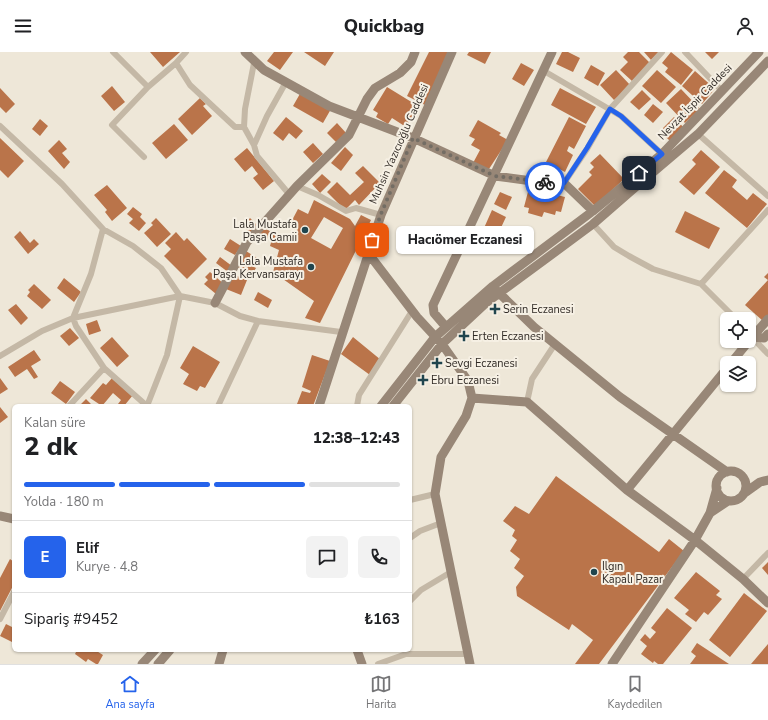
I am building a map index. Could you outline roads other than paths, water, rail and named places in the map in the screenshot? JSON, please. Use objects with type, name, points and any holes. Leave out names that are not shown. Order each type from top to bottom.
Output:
[{"type":"street","points":[[113,52],[148,87]]},
{"type":"street","points":[[144,157],[112,125],[148,87],[176,63],[186,52]]},
{"type":"street","points":[[245,52],[254,63],[329,106],[360,116],[413,138],[495,176],[532,181],[564,183],[593,211]]},
{"type":"street","points":[[215,303],[247,242],[296,186],[349,135],[360,116],[367,99],[375,88],[400,74],[411,62],[415,52]]},
{"type":"street","name":"Muhsin Yazıcıoğlu Caddesi","points":[[320,404],[341,332],[381,214],[452,52]]},
{"type":"street","points":[[446,327],[437,318],[433,305],[552,52]]},
{"type":"street","points":[[564,183],[610,109],[662,52]]},
{"type":"street","points":[[685,52],[722,91]]},
{"type":"street","name":"Nevzat İspir Caddesi","points":[[395,404],[442,344],[496,290],[662,154],[759,52]]},
{"type":"street","name":"Nevzat İspir Caddesi","points":[[383,404],[434,337],[496,290],[593,224],[698,134],[768,61]]},
{"type":"street","points":[[176,63],[190,85],[235,127],[244,127]]},
{"type":"street","points":[[254,63],[245,109],[244,127],[254,145],[257,156],[289,194]]},
{"type":"street","points":[[544,71],[621,116],[662,154]]},
{"type":"street","points":[[254,145],[267,116],[286,82]]},
{"type":"street","points":[[0,126],[62,184],[104,229],[133,246],[161,268],[180,296],[167,355],[148,404]]},
{"type":"street","points":[[698,134],[768,196]]},
{"type":"street","points":[[296,186],[318,194],[346,211],[356,208],[381,214]]},
{"type":"street","points":[[701,284],[768,210]]},
{"type":"street","points":[[593,224],[614,247],[628,256],[653,269],[701,284],[729,312]]},
{"type":"street","points":[[104,229],[91,274],[73,318],[76,326],[104,368],[145,404]]},
{"type":"street","points":[[368,253],[415,314],[434,337],[442,344],[468,381],[472,398],[466,416],[440,457],[435,494],[470,664]]},
{"type":"street","points":[[496,290],[534,327],[620,397],[674,433],[713,463],[728,472],[738,473],[744,478],[764,481]]},
{"type":"street","points":[[0,356],[42,331],[73,318],[180,296],[215,303],[240,316],[258,321],[341,332]]},
{"type":"street","points":[[357,404],[359,395],[415,314],[433,309]]},
{"type":"street","points":[[756,332],[768,319]]},
{"type":"street","points":[[219,404],[258,321]]},
{"type":"street","points":[[756,338],[764,338],[768,334]]},
{"type":"street","points":[[756,343],[768,354]]},
{"type":"street","points":[[527,402],[532,379],[555,344]]},
{"type":"street","points":[[736,356],[742,348]]},
{"type":"street","points":[[71,404],[104,368]]},
{"type":"street","points":[[627,490],[720,377]]},
{"type":"street","points":[[472,398],[527,402],[627,490],[695,540],[743,579],[768,602]]},
{"type":"street","points":[[713,463],[721,498],[728,501],[735,501],[741,498],[746,492],[764,481]]},
{"type":"street","points":[[612,664],[695,540],[710,513],[719,478],[728,472]]},
{"type":"street","points":[[744,478],[746,492]]},
{"type":"street","points":[[412,500],[435,494]]},
{"type":"street","points":[[710,513],[728,501]]},
{"type":"street","points":[[0,516],[12,519]]},
{"type":"street","points":[[412,537],[420,531],[441,523]]},
{"type":"street","points":[[743,579],[768,553]]},
{"type":"street","points":[[412,599],[427,586],[451,572]]},
{"type":"street","points":[[0,619],[12,596]]},
{"type":"street","points":[[142,664],[152,652]]},
{"type":"street","points":[[158,664],[168,652]]},
{"type":"street","points":[[218,664],[222,652]]},
{"type":"street","points":[[353,652],[356,664]]},
{"type":"street","points":[[358,652],[362,664]]},
{"type":"street","points":[[378,664],[406,654],[468,654]]},
{"type":"place","name":"Lala Mustafa Paşa Camii","points":[[305,230]]},
{"type":"place","name":"Hacıömer Eczanesi","points":[[372,240]]},
{"type":"place","name":"Lala Mustafa Paşa Kervansarayı","points":[[311,267]]},
{"type":"place","name":"Serin Eczanesi","points":[[495,309]]},
{"type":"place","name":"Erten Eczanesi","points":[[464,336]]},
{"type":"place","name":"Sevgi Eczanesi","points":[[437,363]]},
{"type":"place","name":"Ebru Eczanesi","points":[[423,380]]},
{"type":"place","name":"Ilgın Kapalı Pazar","points":[[594,572]]}]
